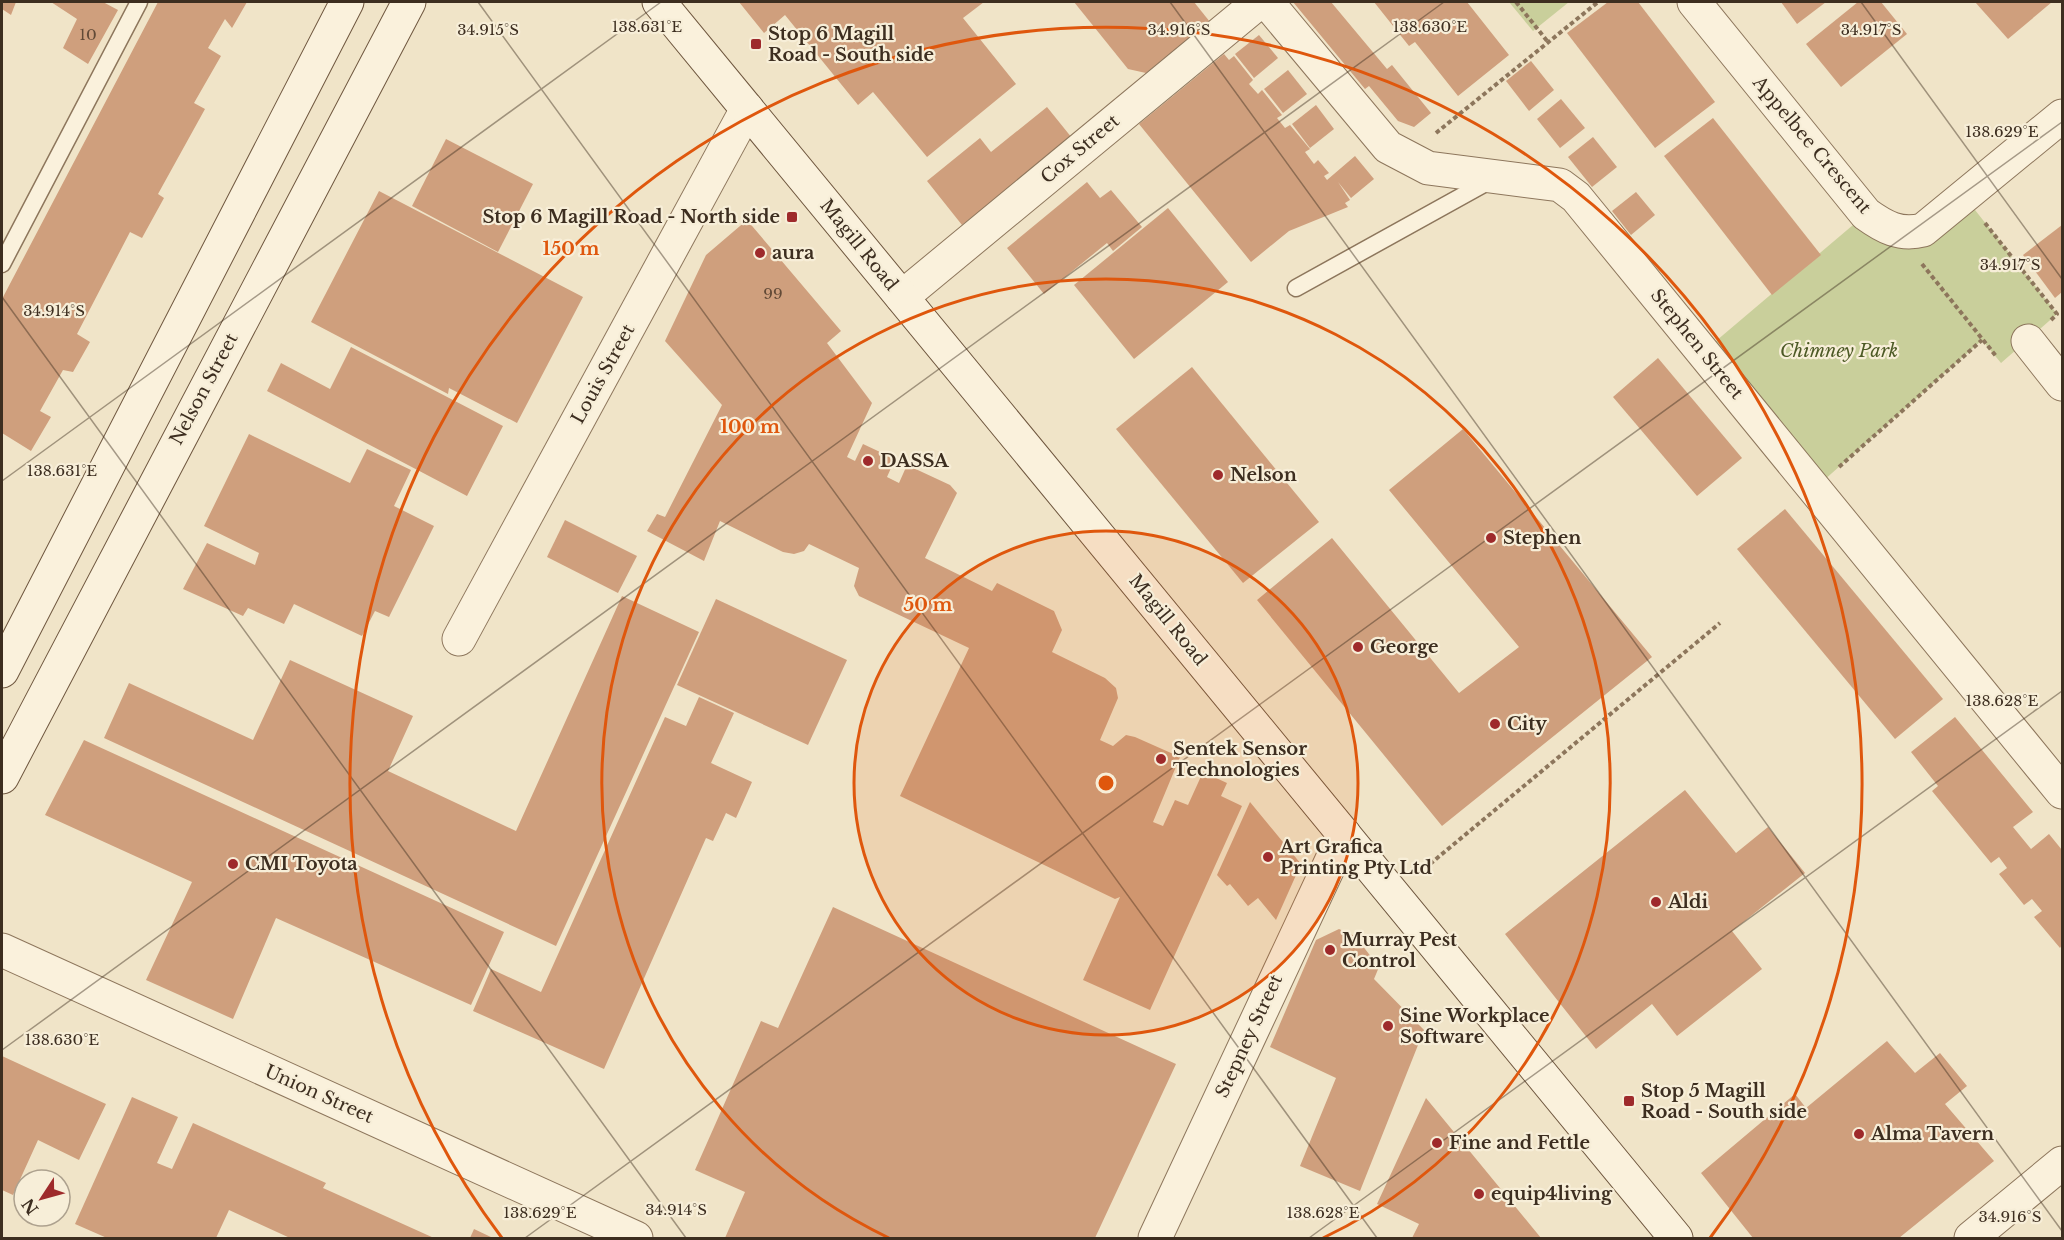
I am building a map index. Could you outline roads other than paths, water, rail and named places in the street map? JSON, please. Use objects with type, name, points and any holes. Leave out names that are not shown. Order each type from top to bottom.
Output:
[{"type":"street","points":[[5,657],[347,2]]},
{"type":"street","name":"Nelson Street","points":[[2,777],[409,2]]},
{"type":"street","name":"Magill Road","points":[[659,2],[1676,1239]]},
{"type":"street","name":"Cox Street","points":[[902,297],[1259,2]]},
{"type":"street","name":"Stephen Street","points":[[1268,2],[1388,147],[1405,158],[1428,168],[1560,185],[1576,197],[2062,792]]},
{"type":"street","name":"Appelbee Crescent","points":[[1694,2],[1866,214],[1895,231],[1910,233],[1923,230],[2062,116]]},
{"type":"street","name":"Louis Street","points":[[459,639],[747,109]]},
{"type":"street","points":[[2028,341],[2062,384]]},
{"type":"street","name":"Stepney Street","points":[[1155,1239],[1344,834]]},
{"type":"street","name":"Union Street","points":[[2,950],[636,1239]]},
{"type":"street","points":[[1971,1239],[2062,1163]]},
{"type":"lane","points":[[2,264],[139,2]]},
{"type":"lane","points":[[1296,288],[1497,176]]},
{"type":"place","name":"Stop 6 Magill Road - South side","points":[[756,44]]},
{"type":"place","name":"Stop 6 Magill Road - North side","points":[[792,217]]},
{"type":"place","name":"aura","points":[[760,253]]},
{"type":"place","name":"DASSA","points":[[868,461]]},
{"type":"place","name":"Nelson","points":[[1218,475]]},
{"type":"place","name":"Stephen","points":[[1491,538]]},
{"type":"place","name":"George","points":[[1358,647]]},
{"type":"place","name":"City","points":[[1495,724]]},
{"type":"place","name":"Sentek Sensor Technologies","points":[[1161,759]]},
{"type":"place","name":"Art Grafica Printing Pty Ltd","points":[[1268,857]]},
{"type":"place","name":"CMI Toyota","points":[[233,864]]},
{"type":"place","name":"Aldi","points":[[1656,902]]},
{"type":"place","name":"Murray Pest Control","points":[[1330,950]]},
{"type":"place","name":"Sine Workplace Software","points":[[1388,1026]]},
{"type":"place","name":"Stop 5 Magill Road - South side","points":[[1629,1101]]},
{"type":"place","name":"Alma Tavern","points":[[1859,1134]]},
{"type":"place","name":"Fine and Fettle","points":[[1437,1143]]},
{"type":"place","name":"equip4living","points":[[1479,1194]]},
{"type":"park label","name":"Chimney Park","points":[[1839,351]]}]
